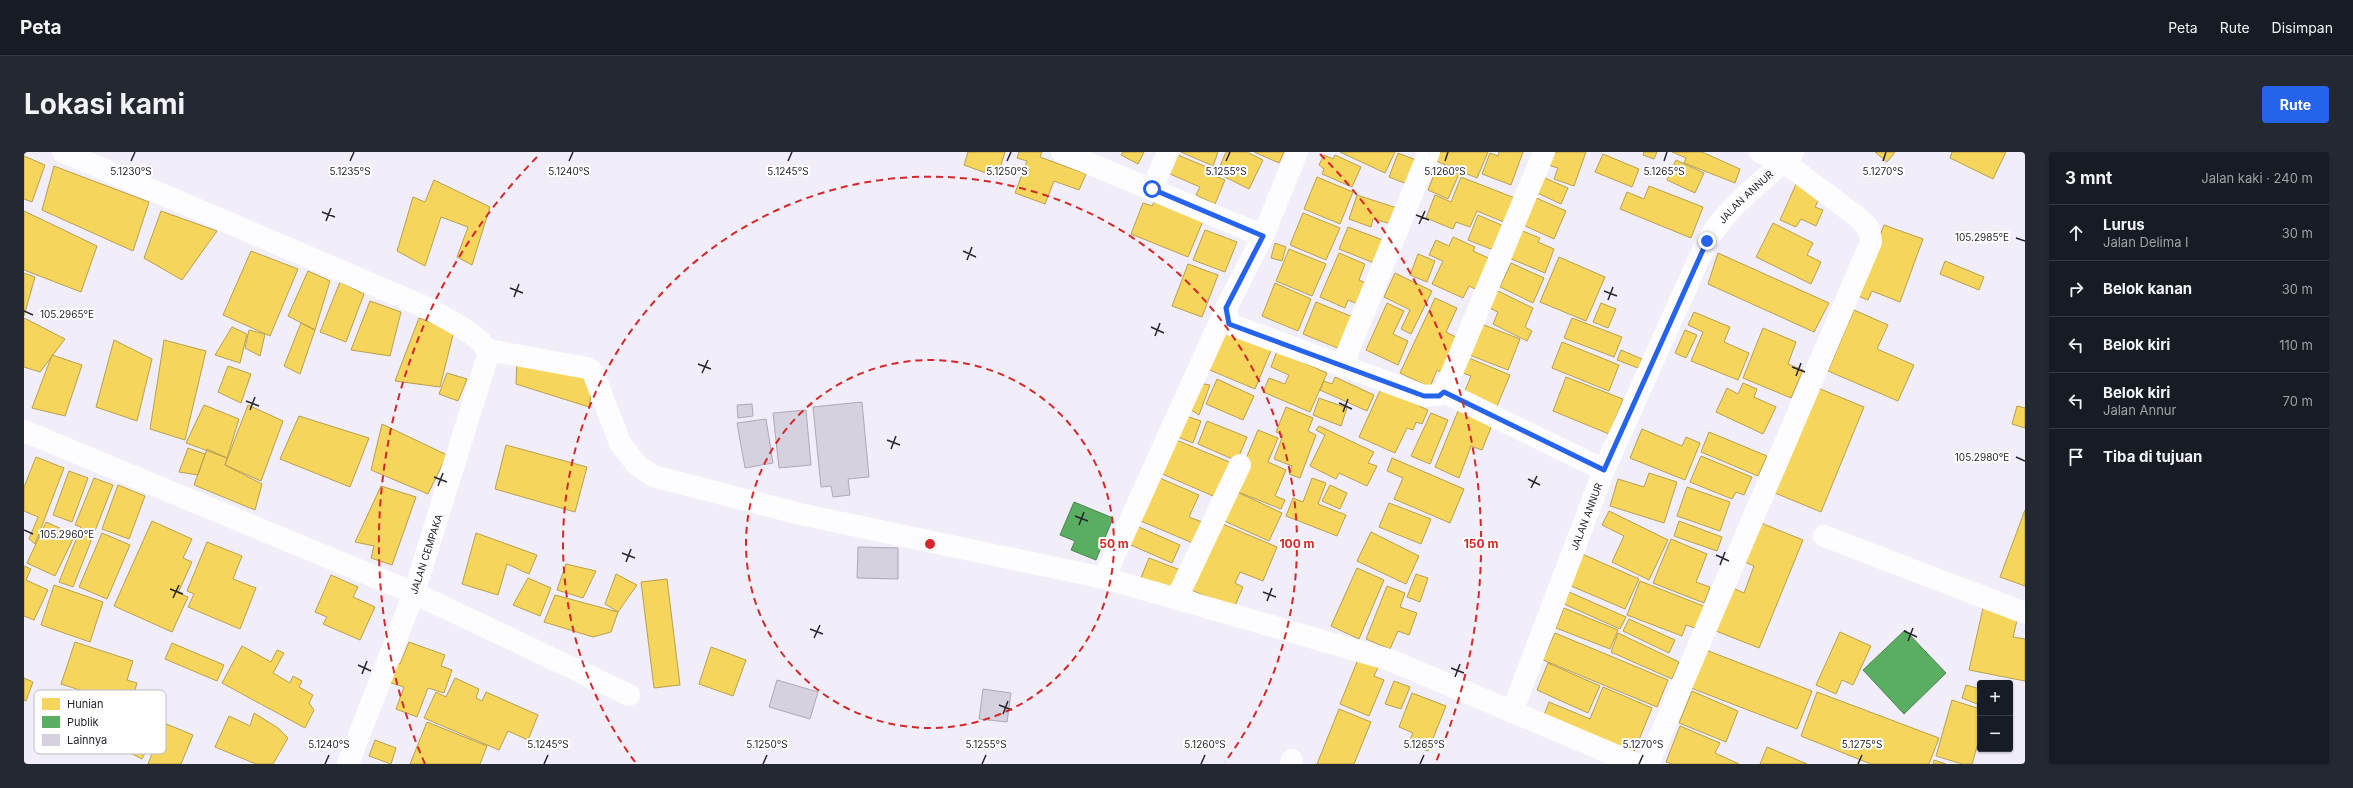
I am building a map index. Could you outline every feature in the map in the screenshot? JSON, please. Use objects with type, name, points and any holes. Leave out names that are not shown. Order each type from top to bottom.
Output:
[{"type":"street","points":[[63,152],[425,307],[484,346],[587,368],[593,372],[620,443],[637,465],[654,476],[800,514],[983,554],[1104,578],[1390,660],[1636,764]]},
{"type":"street","points":[[1062,152],[1263,236]]},
{"type":"street","points":[[1152,189],[1168,152]]},
{"type":"street","points":[[1104,578],[1226,308],[1263,236],[1297,152]]},
{"type":"street","points":[[1342,366],[1428,152]]},
{"type":"street","points":[[1226,308],[1229,324],[1424,396],[1439,396],[1444,392],[1544,152]]},
{"type":"street","points":[[1648,764],[1871,242],[1869,228],[1789,157],[1760,152]]},
{"type":"street","name":"JALAN ANNUR","points":[[1512,712],[1604,470],[1707,241],[1715,227],[1728,213],[1789,157]]},
{"type":"street","name":"JALAN CEMPAKA","points":[[348,764],[414,593],[488,355],[484,346]]},
{"type":"street","points":[[1444,392],[1604,470]]},
{"type":"street","points":[[24,431],[414,593],[629,695]]},
{"type":"street","points":[[1177,598],[1240,466]]},
{"type":"street","points":[[1824,536],[2025,613]]},
{"type":"building: Hunian","points":[[968,152],[1005,152],[997,177],[964,165]]},
{"type":"building: Hunian","points":[[1019,152],[1042,152],[1040,157],[1086,174],[1079,190],[1054,181],[1045,204],[1015,193],[1027,161],[1017,158]]},
{"type":"building: Hunian","points":[[1123,152],[1144,152],[1138,164],[1121,155]]},
{"type":"building: Hunian","points":[[1181,152],[1218,152],[1213,166]]},
{"type":"building: Hunian","points":[[1226,152],[1247,152],[1263,160],[1249,189],[1217,173]]},
{"type":"building: Hunian","points":[[1254,152],[1284,152],[1279,163]]},
{"type":"building: Hunian","points":[[1340,152],[1395,152],[1385,173]]},
{"type":"building: Hunian","points":[[1440,152],[1488,152],[1477,178],[1436,161]]},
{"type":"building: Hunian","points":[[1499,152],[1523,152],[1511,185],[1482,174],[1490,153],[1498,156]]},
{"type":"building: Hunian","points":[[1552,152],[1586,152],[1574,186],[1554,179],[1558,168],[1548,165]]},
{"type":"building: Hunian","points":[[1644,152],[1657,152],[1654,159],[1643,155]]},
{"type":"building: Hunian","points":[[1672,152],[1702,152],[1740,169],[1735,183],[1684,163],[1686,158]]},
{"type":"building: Hunian","points":[[1875,152],[1895,152],[1887,162]]},
{"type":"building: Hunian","points":[[1952,152],[2006,152],[1993,179],[1950,158]]},
{"type":"building: Hunian","points":[[1398,153],[1416,160],[1407,184],[1389,177]]},
{"type":"building: Hunian","points":[[1603,154],[1639,169],[1632,187],[1595,172]]},
{"type":"building: Hunian","points":[[1178,155],[1209,168],[1207,173],[1225,180],[1215,204],[1196,195],[1200,187],[1170,174]]},
{"type":"building: Hunian","points":[[1324,155],[1333,159],[1335,155],[1361,167],[1352,187],[1322,174],[1324,169],[1319,165]]},
{"type":"building: Hunian","points":[[24,156],[45,165],[32,202],[24,199]]},
{"type":"building: Hunian","points":[[1676,160],[1704,173],[1695,193],[1667,180]]},
{"type":"building: Hunian","points":[[1438,165],[1459,174],[1448,199],[1428,190]]},
{"type":"building: Hunian","points":[[54,166],[149,202],[133,251],[42,210]]},
{"type":"building: Hunian","points":[[1540,176],[1568,188],[1561,204],[1533,191]]},
{"type":"building: Hunian","points":[[1317,177],[1353,192],[1340,224],[1304,209]]},
{"type":"building: Hunian","points":[[1461,177],[1515,198],[1506,223],[1477,211],[1470,227],[1456,222],[1453,229],[1426,218],[1435,195],[1451,202]]},
{"type":"building: Hunian","points":[[434,180],[490,207],[472,265],[457,257],[468,227],[441,217],[425,266],[397,251],[413,197],[425,202]]},
{"type":"building: Hunian","points":[[1797,182],[1822,193],[1815,207],[1823,210],[1816,226],[1801,219],[1796,227],[1780,220]]},
{"type":"building: Hunian","points":[[1649,186],[1703,207],[1691,238],[1620,209],[1627,192],[1644,199]]},
{"type":"building: Hunian","points":[[1357,195],[1397,208],[1392,224],[1373,219],[1371,227],[1349,219]]},
{"type":"building: Hunian","points":[[1534,197],[1566,211],[1554,239],[1521,224]]},
{"type":"building: Hunian","points":[[1154,202],[1203,221],[1188,257],[1131,234],[1143,203],[1152,206]]},
{"type":"building: Hunian","points":[[24,211],[97,246],[81,292],[24,270]]},
{"type":"building: Hunian","points":[[161,211],[217,231],[182,280],[144,258]]},
{"type":"building: Hunian","points":[[1303,213],[1340,228],[1326,260],[1290,245]]},
{"type":"building: Hunian","points":[[1478,215],[1506,227],[1496,251],[1468,240]]},
{"type":"building: Hunian","points":[[1773,223],[1813,243],[1807,255],[1821,262],[1811,284],[1756,257]]},
{"type":"building: Hunian","points":[[1884,225],[1923,239],[1900,302],[1872,291],[1868,300],[1858,296]]},
{"type":"building: Hunian","points":[[1348,227],[1383,240],[1374,263],[1339,249]]},
{"type":"building: Hunian","points":[[1205,230],[1237,242],[1225,272],[1193,260]]},
{"type":"building: Hunian","points":[[1520,230],[1540,238],[1538,242],[1554,249],[1545,273],[1509,258]]},
{"type":"building: Hunian","points":[[1453,237],[1475,247],[1473,251],[1493,260],[1479,291],[1469,286],[1463,298],[1432,284],[1443,261],[1429,255],[1436,240],[1449,246]]},
{"type":"building: Hunian","points":[[1275,243],[1286,247],[1282,261],[1271,258]]},
{"type":"building: Hunian","points":[[1289,249],[1326,264],[1312,296],[1276,281]]},
{"type":"building: Hunian","points":[[251,251],[298,269],[270,336],[223,315]]},
{"type":"building: Hunian","points":[[1339,253],[1365,264],[1359,280],[1366,283],[1358,304],[1348,300],[1345,308],[1320,297]]},
{"type":"building: Hunian","points":[[1718,253],[1829,303],[1814,332],[1708,284]]},
{"type":"building: Hunian","points":[[1418,254],[1435,261],[1427,282],[1410,275]]},
{"type":"building: Hunian","points":[[1559,257],[1605,277],[1586,321],[1540,302]]},
{"type":"building: Hunian","points":[[1945,261],[1984,277],[1979,290],[1940,274]]},
{"type":"building: Hunian","points":[[1511,263],[1544,278],[1533,303],[1500,287]]},
{"type":"building: Hunian","points":[[1188,264],[1218,275],[1202,317],[1172,306]]},
{"type":"building: Hunian","points":[[308,271],[330,281],[315,330],[288,316]]},
{"type":"building: Hunian","points":[[24,273],[35,277],[24,316]]},
{"type":"building: Hunian","points":[[1395,273],[1432,291],[1411,334],[1401,329],[1410,310],[1384,297]]},
{"type":"building: Hunian","points":[[340,282],[364,294],[346,342],[320,332]]},
{"type":"building: Hunian","points":[[1275,283],[1311,299],[1298,331],[1262,316]]},
{"type":"building: Hunian","points":[[1496,290],[1533,308],[1525,327],[1532,331],[1527,341],[1493,324],[1498,312],[1487,307]]},
{"type":"building: Hunian","points":[[1435,298],[1457,308],[1446,332],[1460,339],[1443,373],[1437,370],[1430,387],[1400,373]]},
{"type":"building: Hunian","points":[[370,301],[401,312],[390,356],[351,350]]},
{"type":"building: Hunian","points":[[1316,302],[1353,317],[1340,349],[1303,334]]},
{"type":"building: Hunian","points":[[1387,303],[1404,311],[1393,334],[1408,341],[1398,365],[1366,350]]},
{"type":"building: Hunian","points":[[1601,303],[1616,309],[1608,328],[1593,322]]},
{"type":"building: Hunian","points":[[1854,310],[1888,325],[1877,349],[1914,365],[1898,401],[1828,371]]},
{"type":"building: Hunian","points":[[1694,312],[1730,327],[1724,342],[1749,353],[1738,380],[1691,361],[1703,332],[1688,325]]},
{"type":"building: Hunian","points":[[24,318],[65,339],[40,372],[24,367]]},
{"type":"building: Hunian","points":[[419,318],[454,331],[440,387],[395,381]]},
{"type":"building: Hunian","points":[[1572,318],[1622,337],[1614,357],[1564,338]]},
{"type":"building: Hunian","points":[[301,323],[315,330],[300,374],[284,366]]},
{"type":"building: Hunian","points":[[1479,323],[1520,339],[1508,370],[1467,354]]},
{"type":"building: Hunian","points":[[1222,325],[1272,348],[1255,389],[1205,368]]},
{"type":"building: Hunian","points":[[232,327],[247,334],[240,363],[215,355]]},
{"type":"building: Hunian","points":[[1763,328],[1796,342],[1788,364],[1803,370],[1791,398],[1743,378]]},
{"type":"building: Hunian","points":[[249,330],[265,334],[260,356],[245,348]]},
{"type":"building: Hunian","points":[[1685,330],[1697,335],[1686,358],[1675,353]]},
{"type":"building: Hunian","points":[[114,340],[152,359],[137,421],[96,407]]},
{"type":"building: Hunian","points":[[164,340],[206,351],[185,440],[150,429]]},
{"type":"building: Hunian","points":[[1562,342],[1619,365],[1609,391],[1552,368]]},
{"type":"building: Hunian","points":[[1621,350],[1642,359],[1638,368],[1617,360]]},
{"type":"building: Hunian","points":[[1277,351],[1327,373],[1310,412],[1263,392],[1269,378],[1285,384],[1289,375],[1271,367]]},
{"type":"building: Hunian","points":[[52,355],[82,365],[65,416],[32,408]]},
{"type":"building: Hunian","points":[[1469,358],[1510,375],[1497,406],[1464,393],[1471,376],[1463,373]]},
{"type":"building: Hunian","points":[[517,359],[594,375],[589,407],[516,384]]},
{"type":"building: Hunian","points":[[228,366],[251,374],[241,403],[218,392]]},
{"type":"building: Hunian","points":[[447,373],[467,379],[458,401],[439,394]]},
{"type":"building: Hunian","points":[[1335,377],[1374,395],[1367,411],[1320,390],[1324,381],[1332,384]]},
{"type":"building: Hunian","points":[[1566,377],[1623,399],[1609,434],[1553,411]]},
{"type":"building: Hunian","points":[[1217,379],[1254,396],[1243,420],[1206,404]]},
{"type":"building: Hunian","points":[[1198,383],[1210,385],[1199,415],[1188,408]]},
{"type":"building: Hunian","points":[[1743,383],[1757,389],[1754,397],[1776,407],[1763,434],[1716,412],[1727,388],[1738,394]]},
{"type":"building: Hunian","points":[[1383,384],[1421,401],[1419,406],[1428,410],[1422,424],[1416,422],[1413,430],[1407,428],[1395,453],[1359,437]]},
{"type":"building: Hunian","points":[[1818,388],[1864,407],[1821,512],[1775,493]]},
{"type":"building: Hunian","points":[[1319,398],[1347,408],[1341,426],[1313,415]]},
{"type":"building: Hunian","points":[[204,405],[239,419],[227,458],[186,443]]},
{"type":"building: Hunian","points":[[248,405],[283,421],[261,481],[225,465]]},
{"type":"building: Hunian","points":[[2017,406],[2025,408],[2025,428],[2012,424]]},
{"type":"building: Hunian","points":[[1286,407],[1313,418],[1308,431],[1316,435],[1300,478],[1289,474],[1292,466],[1274,459],[1283,435],[1276,432]]},
{"type":"building: Hunian","points":[[1458,411],[1492,425],[1482,450],[1471,446],[1459,478],[1435,467]]},
{"type":"building: Hunian","points":[[1431,413],[1448,420],[1430,464],[1411,456]]},
{"type":"building: Hunian","points":[[1183,415],[1201,421],[1193,443],[1173,435]]},
{"type":"building: Hunian","points":[[299,416],[369,438],[350,487],[280,459]]},
{"type":"building: Hunian","points":[[1207,421],[1247,437],[1237,461],[1198,444]]},
{"type":"building: Hunian","points":[[382,424],[447,455],[428,494],[371,470]]},
{"type":"building: Hunian","points":[[1319,426],[1374,452],[1368,463],[1377,466],[1367,486],[1339,473],[1336,479],[1310,466],[1325,435],[1316,430]]},
{"type":"building: Hunian","points":[[1642,429],[1682,446],[1686,437],[1700,443],[1685,480],[1630,458]]},
{"type":"building: Hunian","points":[[1258,430],[1278,438],[1268,462],[1286,470],[1275,496],[1285,500],[1281,509],[1233,490]]},
{"type":"building: Hunian","points":[[1709,432],[1767,456],[1758,476],[1701,452]]},
{"type":"building: Hunian","points":[[1174,439],[1234,464],[1220,499],[1160,473]]},
{"type":"building: Hunian","points":[[506,445],[587,467],[575,512],[495,489]]},
{"type":"building: Hunian","points":[[188,448],[205,454],[198,475],[179,472]]},
{"type":"building: Hunian","points":[[207,449],[227,458],[225,465],[262,484],[255,510],[194,485]]},
{"type":"building: Hunian","points":[[1701,456],[1752,477],[1744,495],[1736,492],[1732,499],[1690,482]]},
{"type":"building: Hunian","points":[[36,457],[64,468],[35,544],[29,539],[38,517],[24,511],[24,487]]},
{"type":"building: Hunian","points":[[1392,458],[1464,489],[1450,523],[1394,499],[1403,478],[1387,471]]},
{"type":"building: Hunian","points":[[69,471],[88,478],[72,522],[53,515]]},
{"type":"building: Hunian","points":[[1649,473],[1677,482],[1664,523],[1610,506],[1618,479],[1644,487]]},
{"type":"building: Hunian","points":[[1155,476],[1199,495],[1189,517],[1205,523],[1195,544],[1136,519]]},
{"type":"building: Hunian","points":[[94,478],[113,485],[73,587],[59,582],[81,527],[75,525]]},
{"type":"building: Hunian","points":[[1312,478],[1326,483],[1318,504],[1346,515],[1337,536],[1286,516],[1293,498],[1303,502]]},
{"type":"building: Hunian","points":[[118,485],[145,496],[129,539],[102,529]]},
{"type":"building: Hunian","points":[[1330,485],[1347,493],[1340,509],[1322,501]]},
{"type":"building: Hunian","points":[[381,486],[416,497],[392,565],[371,558],[374,546],[355,542]]},
{"type":"building: Hunian","points":[[1687,487],[1730,502],[1720,531],[1677,516]]},
{"type":"building: Hunian","points":[[1235,491],[1282,513],[1269,541],[1222,520]]},
{"type":"building: Hunian","points":[[1389,503],[1431,519],[1421,544],[1379,527]]},
{"type":"building: Hunian","points":[[2025,510],[2025,586],[2000,577]]},
{"type":"building: Hunian","points":[[1609,511],[1668,540],[1649,580],[1612,562],[1624,536],[1602,525]]},
{"type":"building: Hunian","points":[[152,521],[192,539],[183,558],[192,562],[178,593],[188,597],[172,632],[114,606]]},
{"type":"building: Hunian","points":[[1679,521],[1722,537],[1717,551],[1674,536]]},
{"type":"building: Hunian","points":[[46,522],[75,535],[55,576],[27,563]]},
{"type":"building: Hunian","points":[[1218,522],[1277,547],[1263,581],[1240,572],[1235,583],[1243,587],[1234,608],[1189,589]]},
{"type":"building: Hunian","points":[[1761,523],[1803,540],[1759,648],[1716,631],[1733,588],[1744,593],[1754,566],[1745,562]]},
{"type":"building: Hunian","points":[[1132,524],[1180,545],[1172,563],[1124,542]]},
{"type":"building: Hunian","points":[[1371,532],[1419,556],[1406,584],[1357,561]]},
{"type":"building: Hunian","points":[[102,533],[130,545],[107,599],[79,587]]},
{"type":"building: Hunian","points":[[476,533],[537,555],[529,574],[507,564],[498,595],[462,584]]},
{"type":"building: Hunian","points":[[1671,539],[1707,554],[1696,582],[1710,587],[1704,603],[1653,583]]},
{"type":"building: Hunian","points":[[207,542],[242,556],[233,579],[256,588],[240,629],[188,607],[194,594],[187,591]]},
{"type":"building: Hunian","points":[[1582,554],[1639,579],[1625,609],[1569,585]]},
{"type":"building: Hunian","points":[[1149,558],[1183,571],[1174,593],[1140,580]]},
{"type":"building: Hunian","points":[[566,564],[596,571],[583,598],[557,590]]},
{"type":"building: Hunian","points":[[24,566],[31,569],[26,580],[48,590],[34,620],[24,616]]},
{"type":"building: Hunian","points":[[1357,568],[1384,580],[1359,639],[1331,626]]},
{"type":"building: Hunian","points":[[616,574],[637,585],[618,612],[605,604]]},
{"type":"building: Hunian","points":[[1416,574],[1428,578],[1420,602],[1407,597]]},
{"type":"building: Hunian","points":[[331,575],[358,587],[353,597],[375,607],[360,640],[323,624],[327,617],[315,612]]},
{"type":"building: Hunian","points":[[528,578],[551,588],[540,616],[513,605]]},
{"type":"building: Hunian","points":[[667,579],[680,685],[654,688],[641,582]]},
{"type":"building: Hunian","points":[[1640,581],[1706,607],[1698,629],[1686,625],[1682,636],[1627,615]]},
{"type":"building: Hunian","points":[[54,585],[103,602],[90,642],[41,625]]},
{"type":"building: Hunian","points":[[1387,586],[1405,593],[1400,607],[1417,613],[1409,635],[1398,631],[1390,649],[1366,639]]},
{"type":"building: Hunian","points":[[1569,592],[1626,617],[1620,629],[1564,604]]},
{"type":"building: Hunian","points":[[555,595],[618,612],[611,632],[593,637],[544,622]]},
{"type":"building: Hunian","points":[[1564,608],[1618,630],[1610,649],[1556,628]]},
{"type":"building: Hunian","points":[[1983,608],[2018,616],[2013,637],[2025,639],[2025,681],[1969,670]]},
{"type":"building: Hunian","points":[[1629,619],[1675,640],[1669,653],[1623,631]]},
{"type":"building: Hunian","points":[[1840,632],[1871,646],[1853,685],[1842,680],[1836,694],[1816,685]]},
{"type":"building: Hunian","points":[[1555,633],[1668,680],[1657,707],[1543,660]]},
{"type":"building: Hunian","points":[[1618,633],[1679,662],[1672,679],[1611,652]]},
{"type":"building: Hunian","points":[[75,642],[133,661],[127,680],[137,683],[135,690],[80,690],[61,684]]},
{"type":"building: Hunian","points":[[409,642],[445,655],[441,666],[452,670],[444,693],[428,688],[417,717],[396,709],[404,687],[385,681],[392,661],[400,664]]},
{"type":"building: Hunian","points":[[172,643],[224,665],[217,681],[165,659]]},
{"type":"building: Hunian","points":[[242,646],[271,662],[277,650],[284,653],[273,673],[290,683],[293,676],[302,681],[299,687],[313,695],[309,703],[314,710],[305,728],[222,683]]},
{"type":"building: Hunian","points":[[711,647],[746,660],[733,696],[699,684]]},
{"type":"building: Hunian","points":[[1706,650],[1812,691],[1797,729],[1691,688]]},
{"type":"building: Hunian","points":[[1359,657],[1379,665],[1374,676],[1384,680],[1369,716],[1340,704]]},
{"type":"building: Hunian","points":[[1548,663],[1600,686],[1588,713],[1537,690]]},
{"type":"building: Hunian","points":[[24,678],[33,682],[26,701],[24,700]]},
{"type":"building: Hunian","points":[[455,678],[479,689],[476,698],[482,701],[486,692],[538,715],[528,740],[508,731],[499,750],[424,718],[436,692],[446,697]]},
{"type":"building: Hunian","points":[[1394,681],[1410,687],[1401,709],[1385,704]]},
{"type":"building: Hunian","points":[[1966,685],[1977,688],[1977,704],[1962,698]]},
{"type":"building: Hunian","points":[[1603,687],[1652,708],[1634,752],[1544,715],[1549,702],[1590,719]]},
{"type":"building: Hunian","points":[[1692,691],[1738,711],[1726,742],[1679,723]]},
{"type":"building: Hunian","points":[[1817,692],[1939,738],[1929,764],[1871,764],[1801,736]]},
{"type":"building: Hunian","points":[[1412,693],[1446,706],[1428,751],[1408,743],[1413,733],[1399,727]]},
{"type":"building: Hunian","points":[[1952,700],[1977,708],[1977,746],[1972,764],[1962,764],[1936,756]]},
{"type":"building: Hunian","points":[[1339,709],[1371,722],[1354,764],[1317,764]]},
{"type":"building: Hunian","points":[[254,713],[278,728],[288,738],[273,764],[256,764],[215,747],[229,716],[250,726]]},
{"type":"building: Hunian","points":[[427,722],[487,746],[480,764],[410,764]]},
{"type":"building: Hunian","points":[[166,724],[193,735],[181,764],[148,764],[152,754],[166,754]]},
{"type":"building: Hunian","points":[[1680,726],[1720,743],[1715,753],[1739,764],[1672,764],[1666,762]]},
{"type":"building: Hunian","points":[[375,740],[396,748],[391,764],[369,756]]},
{"type":"building: Hunian","points":[[1767,747],[1807,764],[1760,764]]},
{"type":"building: Hunian","points":[[132,754],[144,754],[142,759]]},
{"type":"building: Hunian","points":[[1934,760],[1946,764],[1933,764]]},
{"type":"building: Publik","points":[[1074,502],[1113,518],[1096,560],[1071,550],[1075,541],[1060,535]]},
{"type":"building: Publik","points":[[1905,630],[1946,673],[1904,714],[1863,670]]},
{"type":"building: Lainnya","points":[[862,402],[869,477],[848,479],[850,495],[833,497],[831,486],[821,487],[813,407]]},
{"type":"building: Lainnya","points":[[752,404],[753,416],[738,418],[737,405]]},
{"type":"building: Lainnya","points":[[806,410],[811,465],[779,468],[773,413]]},
{"type":"building: Lainnya","points":[[766,419],[773,463],[745,468],[737,423]]},
{"type":"building: Lainnya","points":[[858,547],[898,548],[898,579],[857,578]]},
{"type":"building: Lainnya","points":[[777,680],[818,692],[810,719],[769,707]]},
{"type":"building: Lainnya","points":[[983,689],[1011,693],[1007,722],[979,719]]},
{"type":"route","points":[[1152,189],[1263,236],[1226,308],[1229,324],[1424,396],[1434,397],[1439,396],[1444,392],[1604,470],[1707,241]]}]
